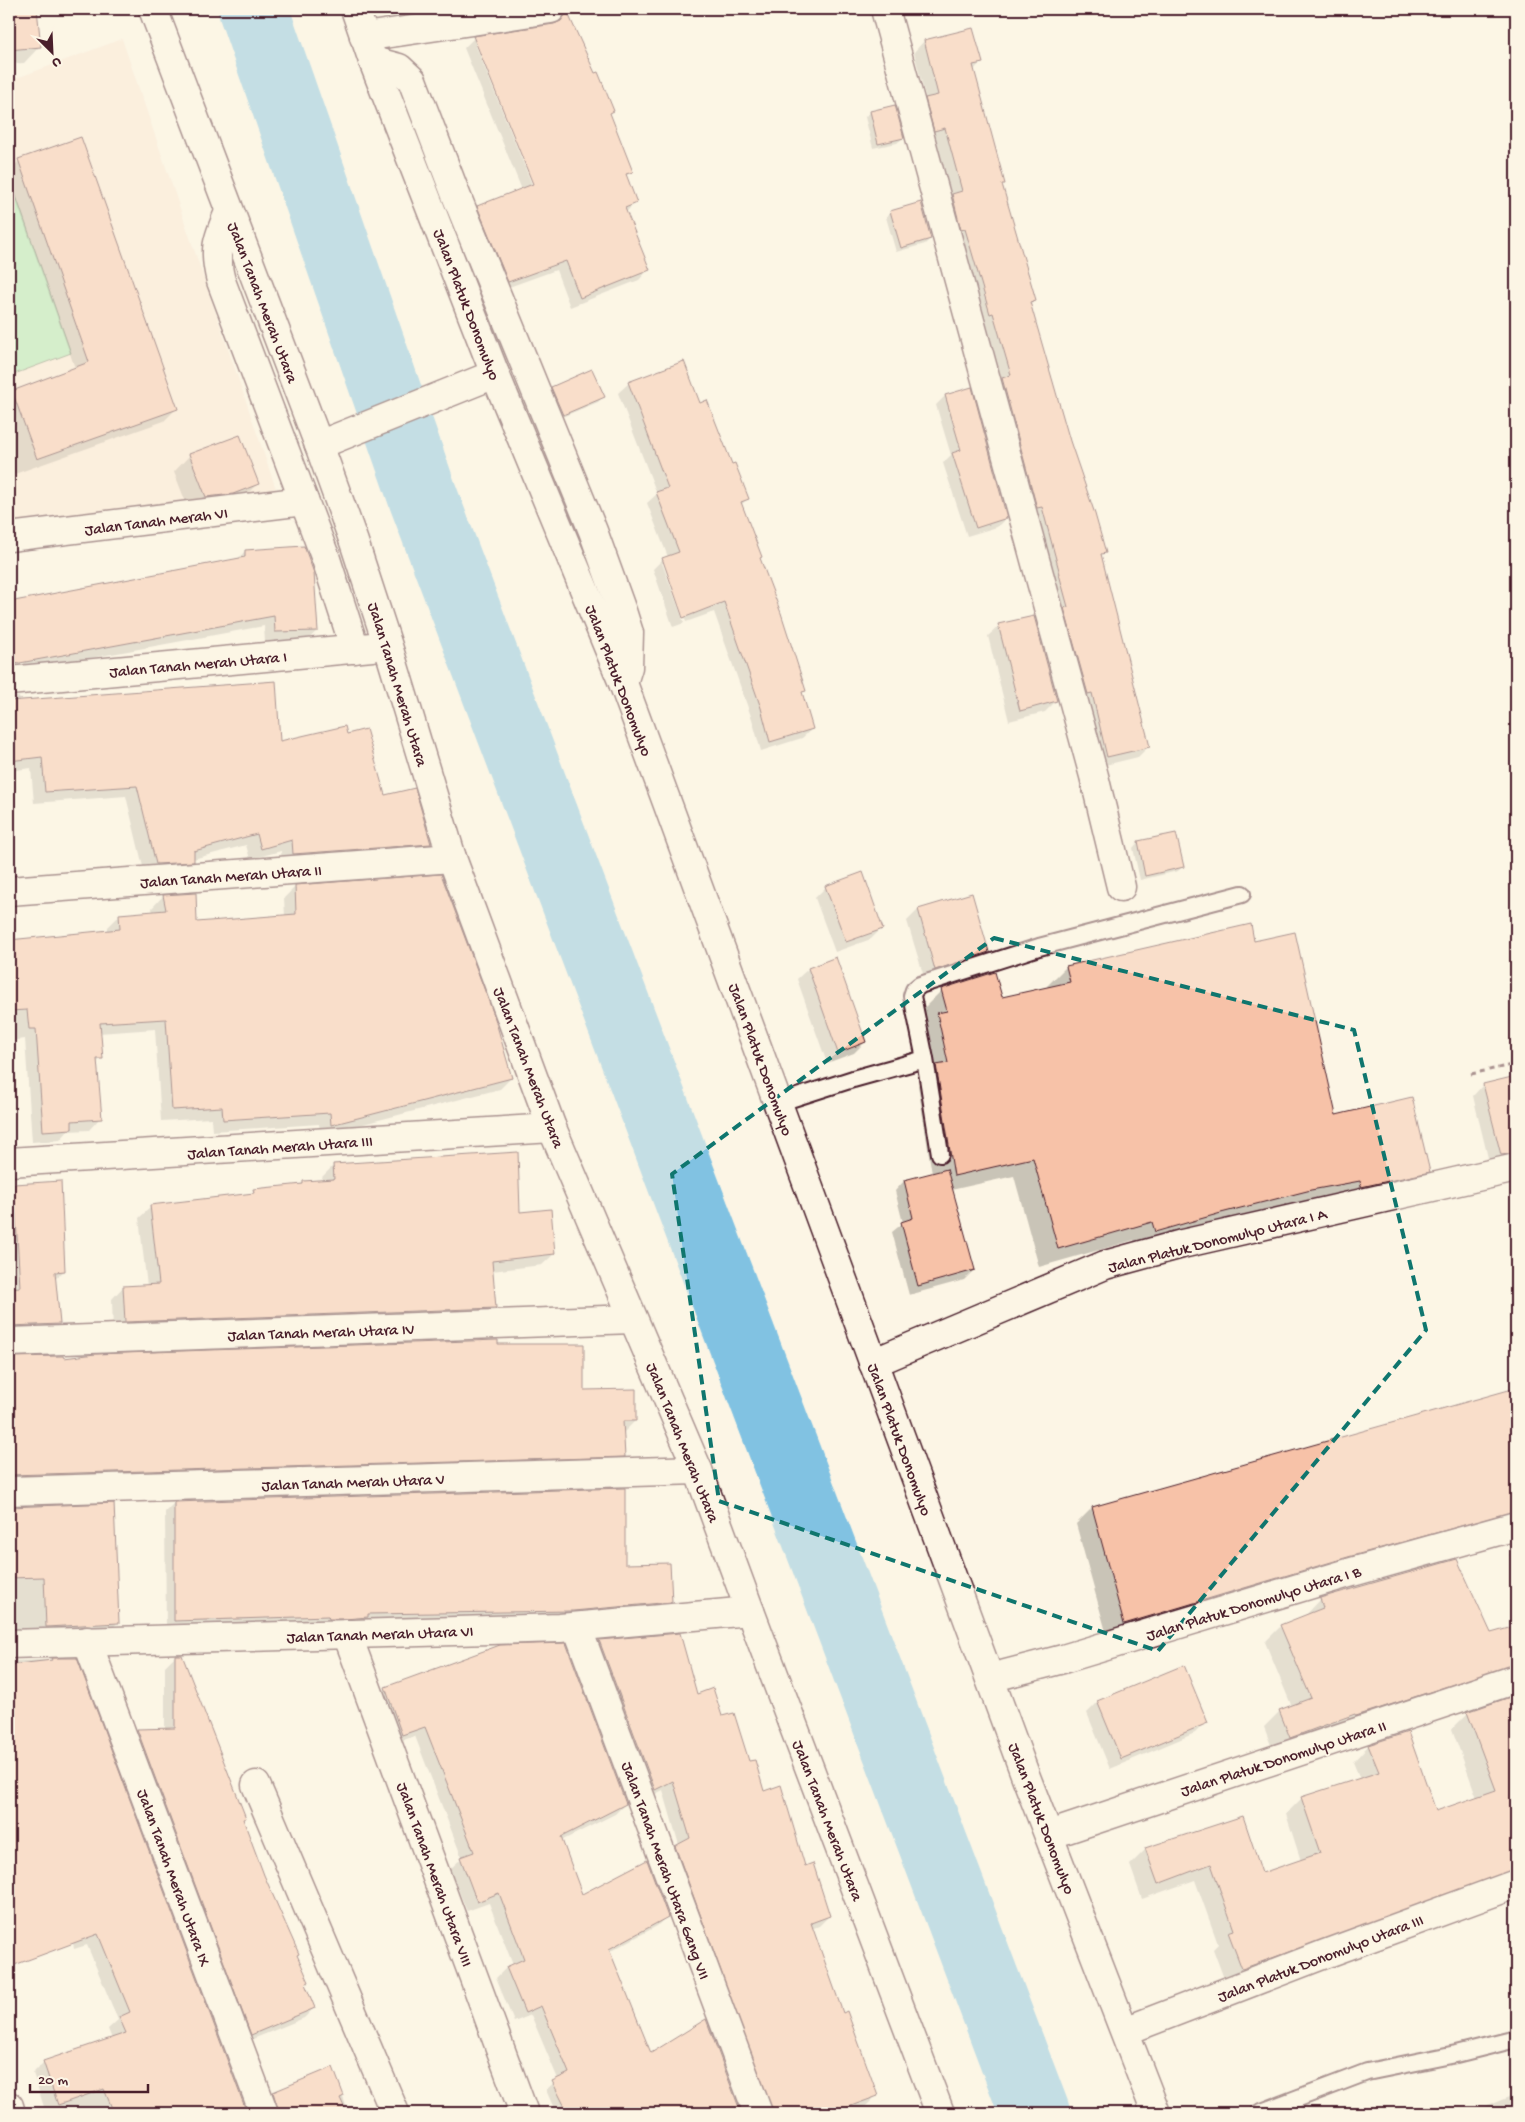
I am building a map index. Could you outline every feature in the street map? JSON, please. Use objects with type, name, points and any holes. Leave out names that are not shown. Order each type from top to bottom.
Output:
[{"type":"street","name":"Jalan Tanah Merah Utara","points":[[153,9],[229,212],[332,440],[388,646],[452,858],[552,1128],[698,1470],[940,2113]]},
{"type":"street","name":"Jalan Platuk Donomulyo","points":[[356,9],[368,49],[495,374],[623,683],[990,1678],[1156,2113]]},
{"type":"street","points":[[368,49],[551,9]]},
{"type":"street","points":[[885,9],[1094,776],[1121,887]]},
{"type":"street","points":[[368,49],[399,68],[412,80],[456,195],[593,530],[630,633],[628,667],[623,683]]},
{"type":"street","points":[[229,212],[217,238],[216,260],[220,280],[326,558],[355,648]]},
{"type":"street","points":[[332,440],[495,374]]},
{"type":"street","name":"Jalan Tanah Merah VI","points":[[9,537],[304,501]]},
{"type":"street","name":"Jalan Tanah Merah Utara I","points":[[9,681],[388,646]]},
{"type":"street","name":"Jalan Tanah Merah Utara II","points":[[9,891],[452,858]]},
{"type":"street","name":"Jalan Tanah Merah Utara III","points":[[9,1162],[552,1128]]},
{"type":"street","name":"Jalan Platuk Donomulyo Utara I A","points":[[873,1364],[1105,1265],[1182,1244],[1516,1168]]},
{"type":"street","name":"Jalan Tanah Merah Utara IV","points":[[9,1342],[633,1319]]},
{"type":"street","name":"Jalan Tanah Merah Utara V","points":[[9,1491],[698,1470]]},
{"type":"street","name":"Jalan Platuk Donomulyo Utara I B","points":[[990,1678],[1063,1659],[1352,1572],[1516,1526]]},
{"type":"street","name":"Jalan Tanah Merah Utara VI","points":[[9,1644],[576,1627],[750,1611]]},
{"type":"street","name":"Jalan Tanah Merah Utara Gang VII","points":[[576,1627],[758,2113]]},
{"type":"street","name":"Jalan Tanah Merah Utara VIII","points":[[347,1634],[524,2113]]},
{"type":"street","name":"Jalan Tanah Merah Utara IX","points":[[87,1642],[264,2113]]},
{"type":"street","name":"Jalan Platuk Donomulyo Utara II","points":[[1049,1834],[1516,1679]]},
{"type":"street","points":[[256,1785],[395,2113]]},
{"type":"street","name":"Jalan Platuk Donomulyo Utara III","points":[[1125,2031],[1325,1954],[1516,1884]]},
{"type":"street","points":[[9,2106],[11,2113]]},
{"type":"lane","points":[[940,1154],[926,1059],[912,996],[914,990],[920,985],[1039,947],[1242,894]]},
{"type":"lane","points":[[778,1103],[853,1079],[926,1059]]},
{"type":"lane","points":[[1259,2113],[1366,2072],[1456,2054],[1516,2039]]},
{"type":"path","points":[[1471,1074],[1516,1064]]},
{"type":"highlighted area","points":[[994,938],[1354,1030],[1426,1330],[1158,1651],[719,1501],[672,1174]]},
{"type":"shaded area","points":[[122,39],[279,498],[9,525],[9,81]]},
{"type":"green space","points":[[9,176],[71,353],[9,376]]},
{"type":"building","points":[[9,9],[37,9],[41,47],[9,50]]},
{"type":"building","points":[[566,9],[595,73],[598,72],[614,111],[610,113],[633,172],[626,174],[637,203],[625,208],[650,270],[580,298],[566,261],[508,282],[477,206],[533,184],[473,36],[554,24],[561,21]]},
{"type":"building","points":[[973,28],[983,63],[973,65],[1005,184],[1002,184],[1036,300],[1030,302],[1070,441],[1106,553],[1101,554],[1150,747],[1107,757],[1092,693],[1088,694],[1064,608],[1068,607],[1042,507],[1037,508],[1002,378],[1011,375],[993,313],[990,314],[965,229],[961,230],[952,194],[962,191],[945,128],[934,131],[925,98],[938,95],[924,40]]},
{"type":"building","points":[[895,105],[904,138],[878,144],[870,111]]},
{"type":"building","points":[[81,137],[178,409],[37,459],[12,391],[89,362],[18,159]]},
{"type":"building","points":[[921,202],[931,239],[901,248],[890,211]]},
{"type":"building","points":[[684,361],[700,403],[707,400],[732,464],[735,463],[749,499],[741,502],[762,557],[760,558],[781,613],[806,691],[802,692],[813,729],[770,742],[761,708],[724,602],[683,618],[662,558],[679,552],[656,492],[668,488],[628,382]]},
{"type":"building","points":[[592,369],[605,397],[563,415],[551,387]]},
{"type":"building","points":[[972,387],[1007,518],[976,528],[952,453],[961,450],[945,395]]},
{"type":"building","points":[[240,435],[259,484],[233,494],[206,497],[189,454]]},
{"type":"building","points":[[304,546],[314,573],[318,631],[275,632],[274,616],[9,665],[9,602],[245,557],[245,550]]},
{"type":"building","points":[[1034,616],[1057,701],[1020,711],[998,624]]},
{"type":"building","points":[[276,681],[280,741],[345,726],[347,734],[366,729],[385,795],[415,788],[431,844],[293,854],[292,840],[261,849],[257,834],[194,851],[194,862],[156,864],[137,786],[45,792],[42,757],[9,761],[9,701]]},
{"type":"building","points":[[1176,833],[1184,867],[1145,876],[1138,841]]},
{"type":"building","points":[[863,872],[883,929],[846,942],[825,886]]},
{"type":"building","points":[[441,874],[494,1015],[512,1078],[331,1125],[330,1113],[223,1120],[222,1107],[172,1110],[166,1019],[100,1023],[103,1059],[97,1059],[102,1119],[72,1121],[72,1129],[43,1131],[36,1029],[29,1029],[27,1010],[9,1011],[9,940],[120,929],[119,914],[166,910],[163,895],[196,893],[197,922],[296,914],[295,885]]},
{"type":"building","points":[[972,893],[989,952],[935,970],[918,909]]},
{"type":"building","points":[[1251,924],[1254,941],[1295,932],[1336,1115],[1412,1097],[1430,1172],[1361,1187],[1360,1181],[1311,1190],[1155,1232],[1152,1222],[1058,1249],[1033,1158],[954,1176],[936,1065],[948,1063],[937,1013],[947,1011],[941,989],[995,972],[1002,997],[1070,982],[1066,966]]},
{"type":"building","points":[[836,957],[866,1042],[838,1053],[808,968]]},
{"type":"building","points":[[1516,1076],[1516,1153],[1501,1155],[1483,1084]]},
{"type":"building","points":[[518,1152],[520,1212],[551,1209],[555,1254],[492,1261],[496,1308],[125,1322],[123,1286],[159,1284],[150,1205],[254,1193],[253,1189],[303,1184],[303,1181],[334,1179],[333,1164]]},
{"type":"building","points":[[947,1169],[975,1270],[918,1286],[901,1222],[913,1218],[904,1180]]},
{"type":"building","points":[[61,1181],[65,1271],[55,1272],[60,1324],[9,1326],[9,1288],[20,1287],[14,1184]]},
{"type":"building","points":[[498,1340],[498,1344],[584,1344],[584,1390],[636,1389],[636,1421],[623,1421],[625,1457],[9,1475],[9,1357],[63,1356],[64,1358],[95,1354]]},
{"type":"building","points":[[1516,1388],[1516,1511],[1348,1557],[1124,1624],[1092,1507]]},
{"type":"building","points":[[625,1488],[625,1564],[670,1563],[672,1602],[573,1611],[368,1614],[368,1617],[345,1619],[329,1619],[328,1616],[174,1621],[174,1502]]},
{"type":"building","points":[[114,1503],[119,1623],[46,1627],[44,1577],[9,1578],[9,1507]]},
{"type":"building","points":[[1457,1559],[1491,1633],[1516,1626],[1516,1664],[1356,1716],[1355,1714],[1290,1738],[1279,1710],[1311,1698],[1280,1625],[1323,1608],[1320,1598]]},
{"type":"building","points":[[680,1633],[697,1694],[713,1688],[722,1716],[734,1713],[749,1761],[755,1760],[764,1791],[781,1785],[805,1866],[813,1863],[830,1916],[811,1923],[843,2013],[847,2011],[878,2096],[832,2113],[773,2113],[675,1846],[690,1838],[673,1781],[655,1790],[599,1640]]},
{"type":"building","points":[[566,1643],[626,1804],[561,1837],[582,1894],[647,1860],[668,1917],[609,1949],[651,2053],[706,2019],[741,2113],[568,2113],[552,2081],[569,2073],[541,2006],[525,2013],[506,1967],[524,1959],[499,1893],[477,1902],[460,1857],[474,1852],[425,1727],[402,1735],[385,1687],[500,1645]]},
{"type":"building","points":[[175,1655],[182,1655],[246,1818],[243,1819],[264,1875],[299,1954],[297,1955],[309,1982],[305,1984],[315,2008],[251,2035],[137,1729],[175,1728]]},
{"type":"building","points":[[51,1658],[77,1658],[247,2113],[114,2113],[104,2089],[58,2105],[43,2061],[126,2033],[119,2017],[130,2012],[98,1934],[9,1967],[9,1665],[52,1660]]},
{"type":"building","points":[[1184,1665],[1208,1723],[1121,1759],[1097,1701]]},
{"type":"building","points":[[1516,1695],[1516,1869],[1242,1969],[1228,1932],[1234,1930],[1211,1864],[1158,1884],[1145,1848],[1243,1816],[1262,1873],[1320,1853],[1301,1797],[1379,1772],[1368,1745],[1408,1732],[1436,1811],[1496,1790],[1467,1712]]},
{"type":"building","points":[[333,2067],[344,2096],[340,2098],[347,2113],[279,2113],[273,2092]]},
{"type":"waterway","points":[[253,9],[423,497],[1035,2113]]}]
